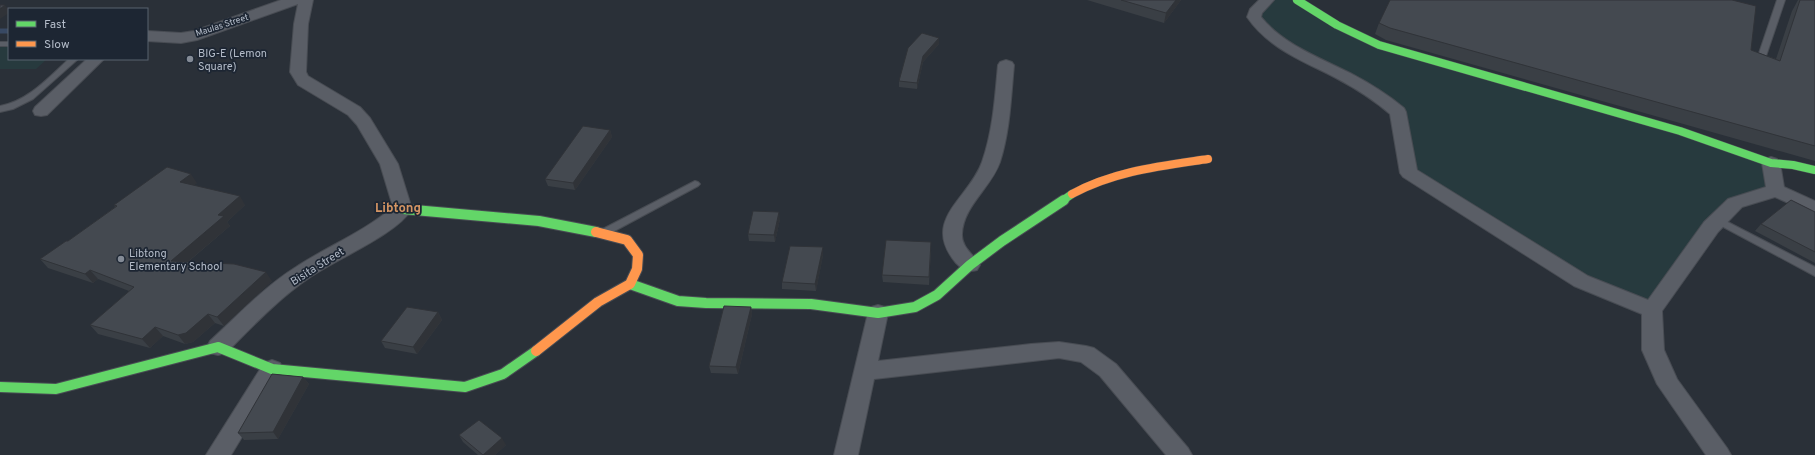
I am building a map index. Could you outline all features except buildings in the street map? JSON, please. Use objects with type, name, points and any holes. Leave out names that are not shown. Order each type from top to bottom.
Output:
[{"type":"street","name":"Maulas Street","points":[[148,36],[182,38],[197,35],[295,0]]},
{"type":"street","points":[[0,387],[56,389],[218,347],[272,369],[465,387],[488,381],[510,371],[598,302],[630,284],[637,269],[638,255],[627,240],[603,233],[539,221],[404,209],[389,164],[364,122],[354,111],[304,82],[300,77],[298,72],[301,24],[306,0]]},
{"type":"street","points":[[1267,0],[1255,12],[1254,18],[1261,28],[1285,46],[1346,77],[1384,100],[1398,112],[1409,173],[1581,281],[1652,310]]},
{"type":"street","points":[[1297,0],[1351,34],[1379,46],[1680,131],[1771,163],[1793,165],[1815,170]]},
{"type":"street","points":[[41,110],[95,60]]},
{"type":"street","points":[[970,265],[958,252],[952,235],[955,216],[991,164],[1000,126],[1006,65]]},
{"type":"street","points":[[630,284],[678,301],[706,304],[811,304],[878,313],[915,307],[937,295],[970,265],[1002,241],[1080,190],[1119,175],[1208,159]]},
{"type":"street","points":[[1771,163],[1776,190]]},
{"type":"street","points":[[1719,455],[1668,384],[1653,350],[1652,310],[1711,227],[1735,203],[1776,190],[1815,209]]},
{"type":"street","name":"Bisita Street","points":[[218,347],[271,296],[303,272],[386,224],[404,209]]},
{"type":"street","points":[[846,455],[878,313]]},
{"type":"street","points":[[866,371],[1031,352],[1059,350],[1086,354],[1108,370],[1180,455]]},
{"type":"street","points":[[218,455],[272,369]]},
{"type":"lane","points":[[1760,62],[1781,0]]},
{"type":"lane","points":[[0,109],[10,108],[26,101],[73,60]]},
{"type":"lane","points":[[603,233],[695,184]]},
{"type":"lane","points":[[1718,220],[1815,272]]},
{"type":"green space","points":[[1267,0],[1297,0],[1351,34],[1771,163],[1776,190],[1735,203],[1652,310],[1581,281],[1409,173],[1398,112],[1285,46],[1255,12]]},
{"type":"green space","points":[[0,47],[8,47],[8,60],[46,60],[36,69],[0,69]]},
{"type":"waterway","points":[[0,31],[8,31]]},
{"type":"traffic: fast","points":[[1297,0],[1337,25],[1379,45],[1680,131],[1771,163],[1793,165],[1815,170]]},
{"type":"traffic: fast","points":[[630,284],[678,301],[706,303],[811,304],[878,313],[915,307],[937,295],[970,265],[1002,241],[1072,194]]},
{"type":"traffic: fast","points":[[403,209],[539,221],[596,232]]},
{"type":"traffic: fast","points":[[0,387],[56,389],[218,347],[272,369],[465,387],[503,374],[536,351]]},
{"type":"traffic: slow","points":[[1072,194],[1086,186],[1102,180],[1138,170],[1208,159]]},
{"type":"traffic: slow","points":[[536,351],[598,302],[630,284],[637,269],[638,255],[627,240],[596,232]]},
{"type":"place","name":"BIG-E (Lemon Square)","points":[[190,59]]},
{"type":"place","name":"Libtong Elementary School","points":[[121,259]]},
{"type":"district","name":"Libtong","points":[[398,207]]}]
